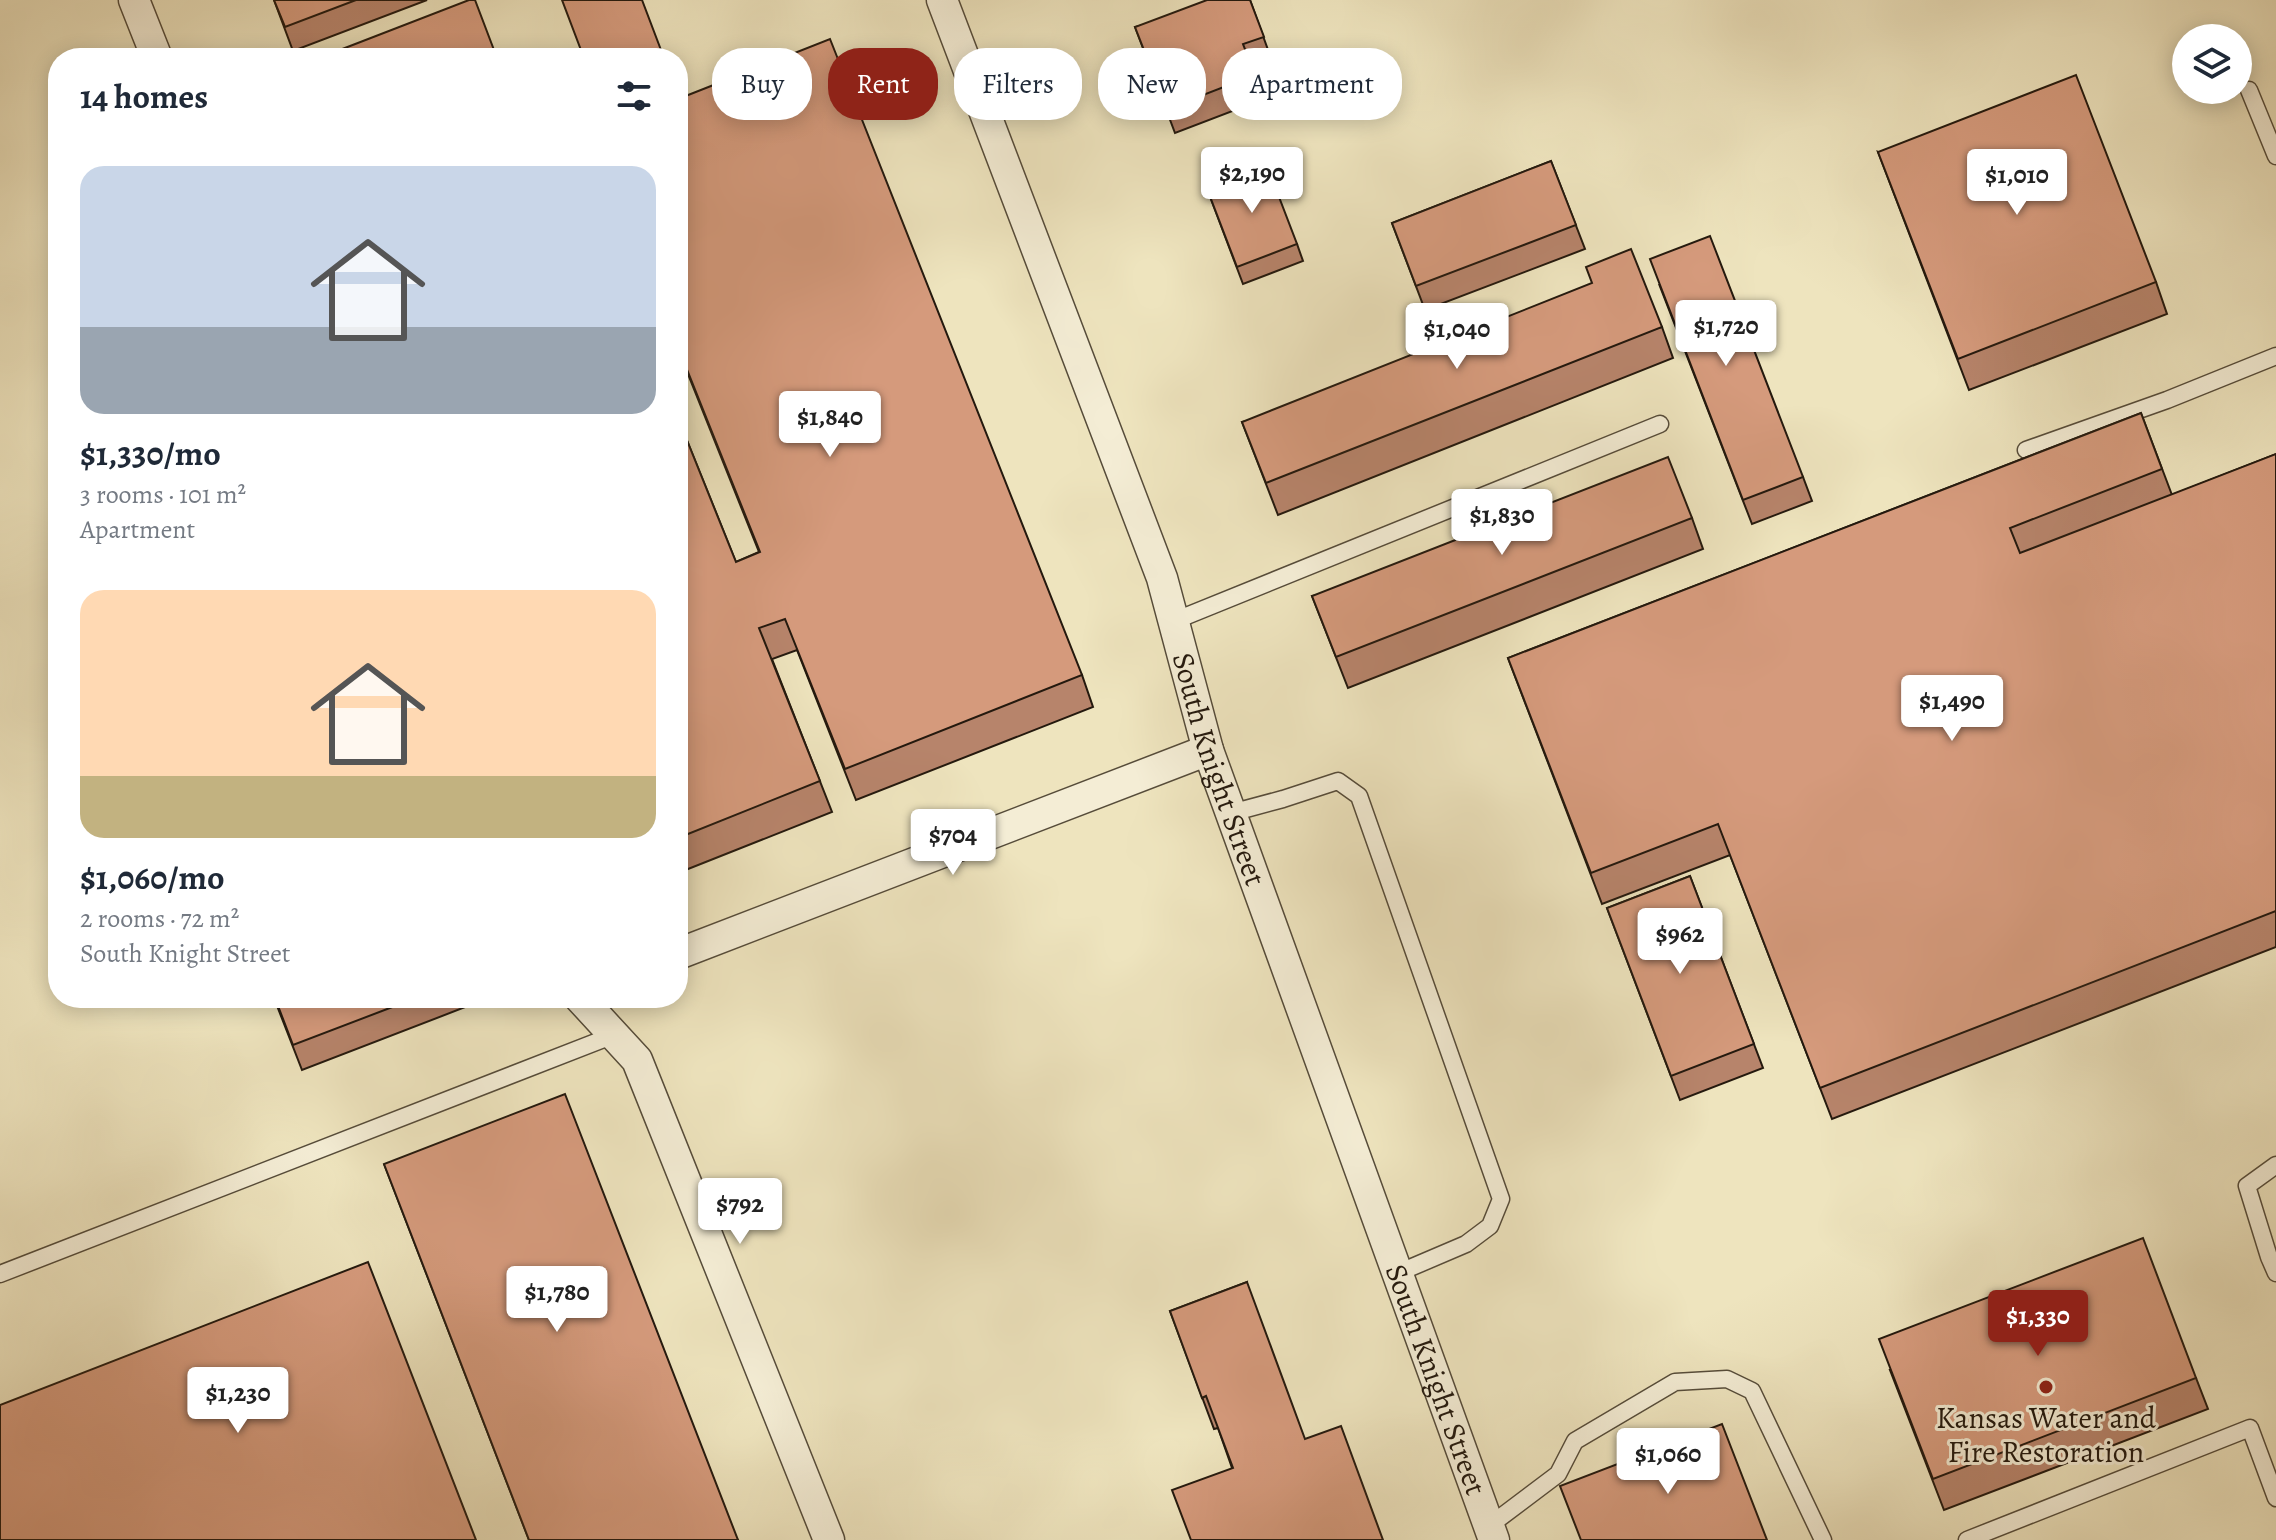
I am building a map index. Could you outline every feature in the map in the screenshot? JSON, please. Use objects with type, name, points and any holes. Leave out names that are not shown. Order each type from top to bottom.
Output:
[{"type":"street","points":[[134,0],[153,48]]},
{"type":"street","name":"South Knight Street","points":[[942,0],[1162,578],[1208,750],[1492,1533]]},
{"type":"street","points":[[688,950],[1208,750]]},
{"type":"street","points":[[589,1008],[637,1060],[829,1540]]},
{"type":"lane","points":[[2252,97],[2276,156]]},
{"type":"lane","points":[[2026,450],[2167,400],[2276,356]]},
{"type":"lane","points":[[1174,621],[1660,424]]},
{"type":"lane","points":[[1231,813],[1338,781],[1359,796],[1501,1199],[1490,1226],[1466,1244],[1398,1273]]},
{"type":"lane","points":[[0,1274],[614,1035]]},
{"type":"lane","points":[[2276,1165],[2247,1186],[2276,1273]]},
{"type":"lane","points":[[1492,1533],[1558,1474],[1575,1441],[1675,1382],[1727,1379],[1752,1391],[1823,1540]]},
{"type":"lane","points":[[1967,1540],[2250,1428],[2276,1498]]},
{"type":"building","points":[[274,0],[356,0],[285,27]]},
{"type":"building","points":[[475,0],[493,48],[345,48]]},
{"type":"building","points":[[562,0],[642,0],[660,48],[580,48]]},
{"type":"building","points":[[1207,0],[1250,0],[1264,37],[1243,44],[1245,48],[1222,48],[1222,88],[1206,94],[1206,48],[1143,48],[1135,27]]},
{"type":"building","points":[[830,39],[834,48],[828,48],[828,120],[862,120],[1082,675],[845,769],[785,619],[759,628],[820,781],[688,834],[688,443],[736,562],[760,552],[688,372],[688,95],[712,86],[712,120],[812,120],[812,48],[807,48]]},
{"type":"building","points":[[2076,75],[2156,282],[1958,359],[1878,152]]},
{"type":"building","points":[[1551,161],[1576,225],[1416,286],[1392,223]]},
{"type":"building","points":[[1266,163],[1297,244],[1237,267],[1206,186]]},
{"type":"building","points":[[1710,236],[1803,477],[1743,500],[1650,259]]},
{"type":"building","points":[[1631,249],[1662,327],[1266,483],[1242,422],[1592,283],[1586,267]]},
{"type":"building","points":[[2141,413],[2162,469],[2010,528],[2020,553],[2276,454],[2276,911],[1820,1088],[1718,824],[1591,873],[1508,658]]},
{"type":"building","points":[[1668,457],[1692,518],[1336,657],[1312,596]]},
{"type":"building","points":[[1690,876],[1754,1044],[1671,1076],[1607,908]]},
{"type":"building","points":[[279,1008],[390,1008],[293,1045]]},
{"type":"building","points":[[565,1094],[738,1540],[529,1540],[384,1164]]},
{"type":"building","points":[[2143,1238],[2196,1378],[1933,1479],[1879,1339]]},
{"type":"building","points":[[368,1262],[476,1540],[0,1540],[0,1405]]},
{"type":"building","points":[[1247,1282],[1305,1439],[1341,1426],[1383,1540],[1191,1540],[1172,1490],[1233,1468],[1206,1396],[1202,1398],[1170,1311]]},
{"type":"building","points":[[1722,1424],[1767,1540],[1581,1540],[1560,1486]]},
{"type":"place","name":"Kansas Water and Fire Restoration","points":[[2046,1387]]}]
